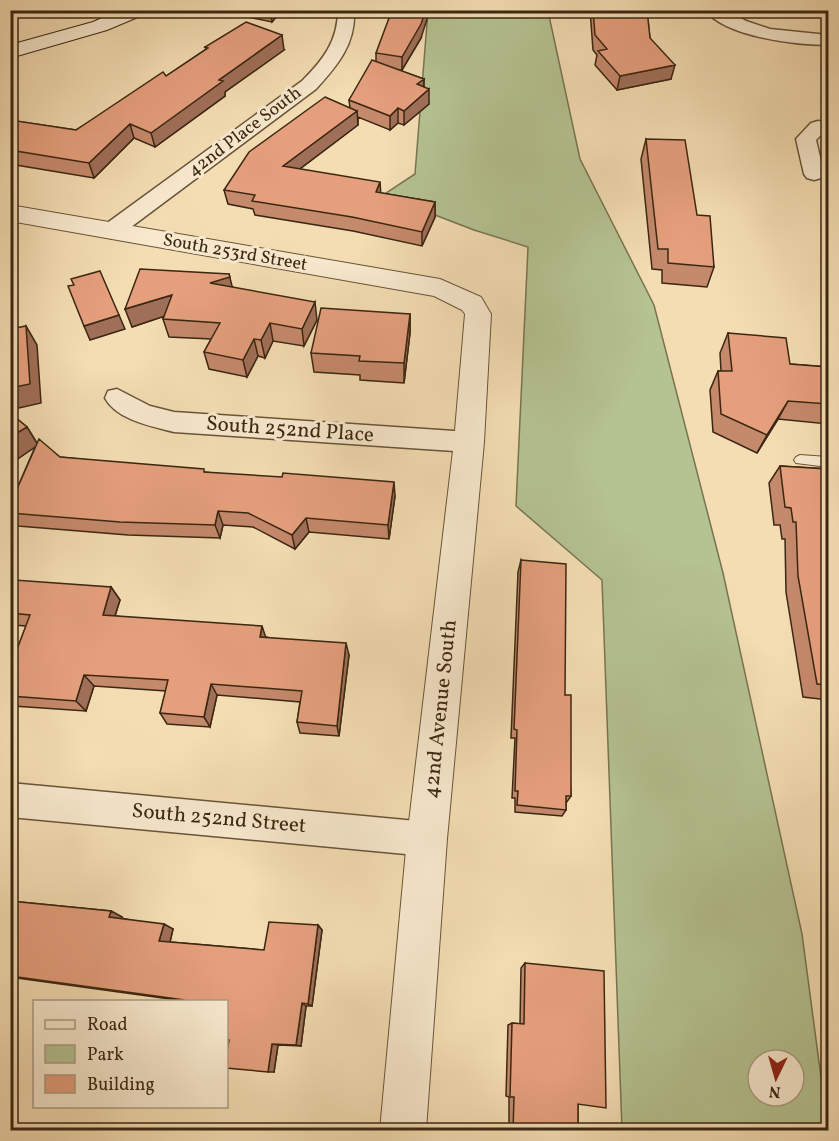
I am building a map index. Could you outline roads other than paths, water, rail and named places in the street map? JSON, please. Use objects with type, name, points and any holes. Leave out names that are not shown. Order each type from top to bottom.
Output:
[{"type":"street","points":[[10,16],[20,10]]},
{"type":"street","points":[[10,52],[80,33],[138,10]]},
{"type":"street","name":"42nd Place South","points":[[111,231],[309,85],[329,63],[343,40],[347,24],[346,10]]},
{"type":"street","points":[[713,10],[729,21],[773,36],[828,40]]},
{"type":"street","points":[[814,174],[807,139],[818,127],[828,128]]},
{"type":"street","name":"South 253rd Street","points":[[10,213],[440,288],[459,296]]},
{"type":"street","name":"42nd Avenue South","points":[[403,1131],[427,839],[469,442],[478,314],[472,304],[459,296]]},
{"type":"street","name":"South 252nd Place","points":[[117,398],[143,414],[174,422],[469,442]]},
{"type":"street","name":"South 252nd Street","points":[[10,800],[427,839]]},
{"type":"lane","points":[[800,460],[828,462]]}]
